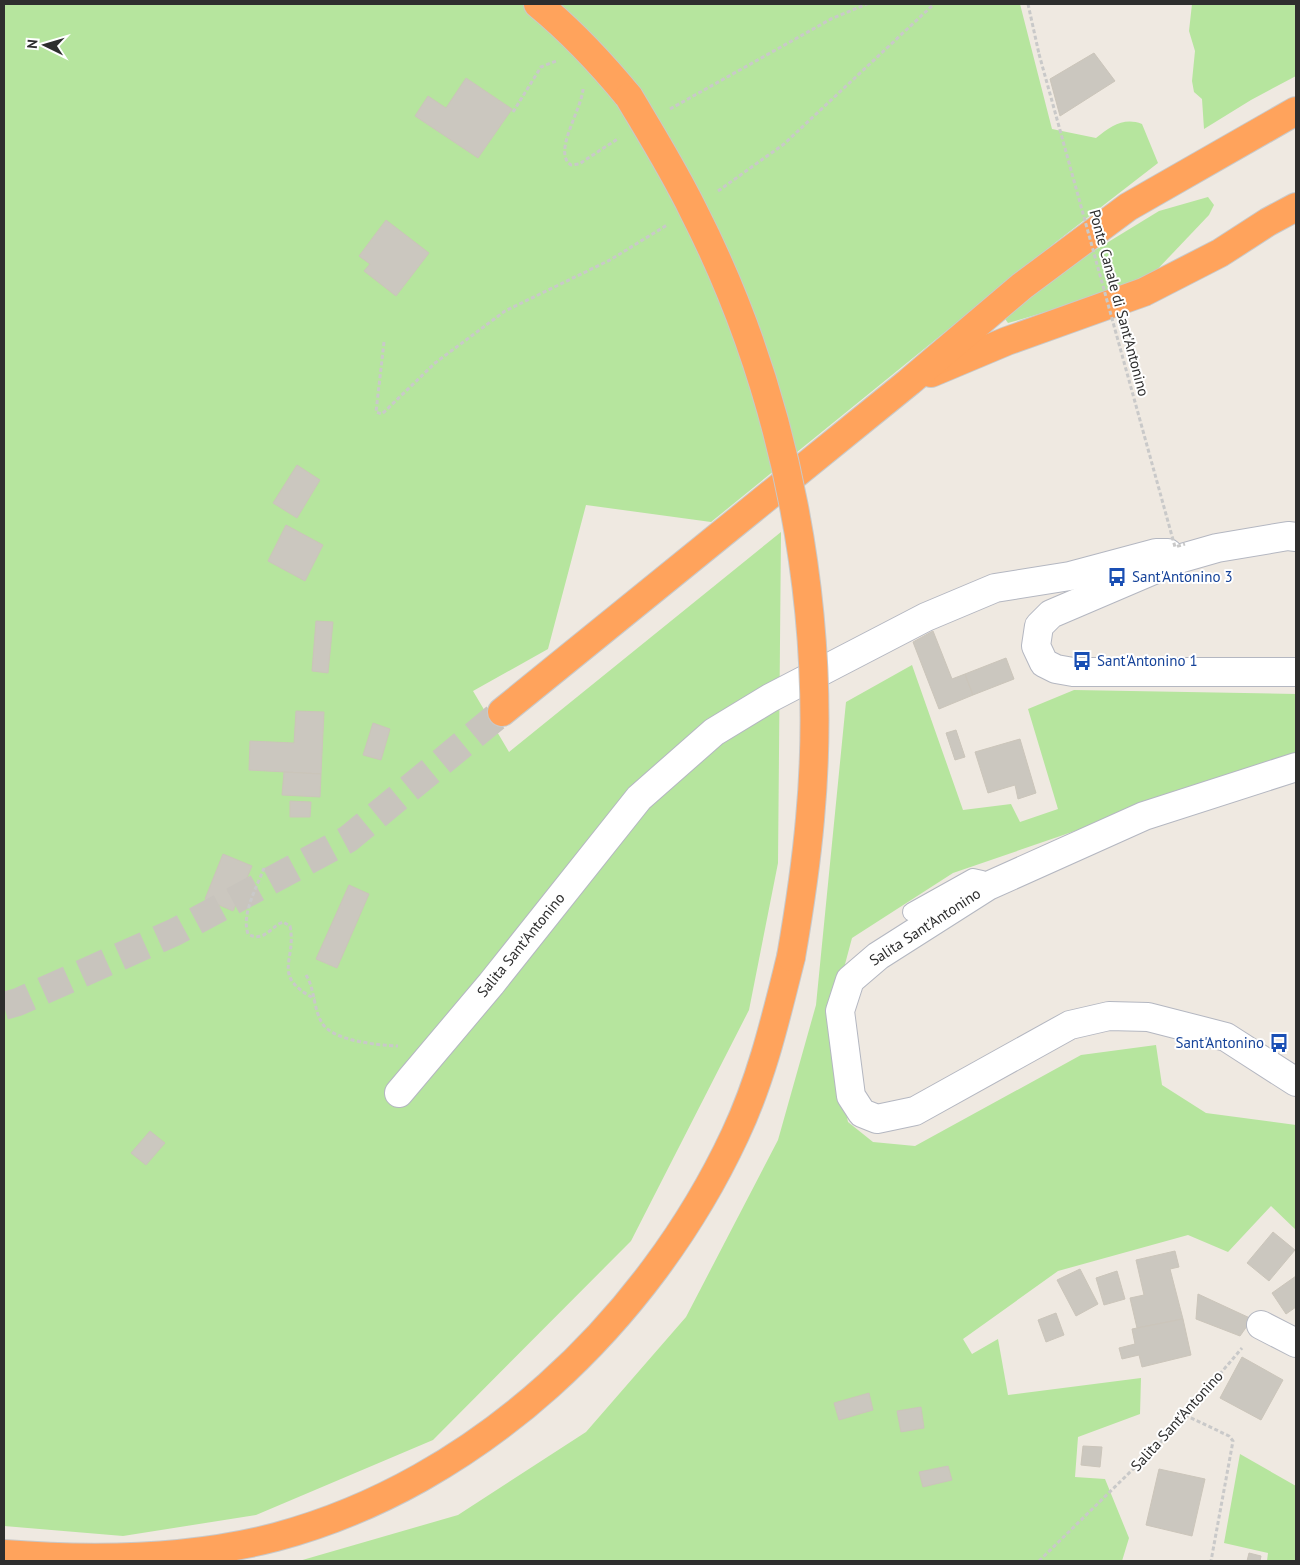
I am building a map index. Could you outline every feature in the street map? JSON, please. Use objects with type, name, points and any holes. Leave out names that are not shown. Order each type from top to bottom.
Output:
[{"type":"highway","points":[[4,1554],[99,1558],[162,1555],[224,1548],[276,1537],[336,1516],[384,1495],[439,1466],[518,1411],[586,1351],[624,1310],[653,1274],[708,1190],[736,1132],[767,1051],[791,957],[803,888],[813,746],[812,667],[798,535],[784,465],[766,397],[746,334],[694,212],[663,154],[629,97],[597,58],[564,25],[538,4]]},
{"type":"highway","points":[[502,712],[909,382],[1022,286],[1128,207],[1296,111]]},
{"type":"highway","points":[[909,382],[1007,341],[1144,292],[1220,253],[1268,222],[1296,207]]},
{"type":"street","points":[[1296,537],[1288,536],[1179,553],[1051,614],[1039,626],[1036,646],[1044,663],[1056,669],[1073,672],[1296,672]]},
{"type":"street","name":"Salita Sant'Antonino","points":[[399,1093],[492,984],[639,798],[714,732],[770,698],[926,617],[995,588],[1070,576],[1156,553],[1179,553]]},
{"type":"street","name":"Salita Sant'Antonino","points":[[1296,767],[1144,816],[988,886],[878,956],[850,980],[840,1011],[852,1096],[862,1113],[877,1119],[915,1111],[1070,1025],[1109,1016],[1148,1017],[1226,1037],[1296,1082]]},
{"type":"street","points":[[1261,1325],[1296,1343]]},
{"type":"lane","points":[[912,912],[973,878],[982,880],[988,886]]},
{"type":"path","points":[[712,195],[784,144],[934,4]]},
{"type":"path","name":"Ponte Canale di Sant'Antonino","points":[[1028,4],[1039,54],[1175,547],[1179,553]]},
{"type":"path","points":[[384,342],[376,412],[382,414],[435,363],[505,311],[610,260],[674,220]]},
{"type":"path","points":[[264,868],[245,927],[248,934],[254,938],[261,938],[278,924],[284,922],[290,926],[291,935],[287,970],[292,984],[315,999]]},
{"type":"path","points":[[306,975],[311,983],[322,1023],[337,1036],[393,1046],[438,1046]]},
{"type":"path","name":"Salita Sant'Antonino","points":[[1038,1561],[1168,1435],[1261,1325]]},
{"type":"path","points":[[1185,1415],[1229,1436],[1233,1441],[1211,1561]]},
{"type":"green space","points":[[4,4],[1020,4],[1052,129],[1096,138],[1123,122],[1142,124],[1158,163],[1056,242],[711,522],[586,505],[548,649],[473,691],[509,752],[781,532],[778,863],[749,1010],[631,1241],[433,1440],[256,1515],[123,1536],[4,1526]]},
{"type":"green space","points":[[1192,4],[1296,4],[1296,76],[1251,100],[1204,129],[1202,99],[1194,92],[1192,81],[1195,51],[1189,31]]},
{"type":"green space","points":[[1208,197],[1214,205],[1209,215],[1152,275],[1129,287],[1008,323],[1003,316],[1087,255],[1159,211]]},
{"type":"green space","points":[[912,665],[963,810],[1011,804],[1020,822],[1058,809],[1028,709],[1074,690],[1296,694],[1296,755],[953,873],[852,938],[828,1028],[848,1122],[873,1142],[915,1146],[1081,1055],[1156,1045],[1162,1085],[1206,1113],[1296,1125],[1296,1230],[1271,1206],[1228,1252],[1188,1235],[1058,1271],[963,1339],[972,1354],[998,1339],[1008,1395],[1141,1378],[1140,1414],[1078,1437],[1075,1477],[1105,1479],[1129,1538],[1122,1561],[299,1561],[458,1515],[586,1432],[686,1317],[778,1140],[816,1005],[846,702]]},
{"type":"green space","points":[[1240,1454],[1296,1486],[1296,1561],[1267,1561],[1268,1553],[1224,1543]]},
{"type":"building","points":[[1094,53],[1115,81],[1060,116],[1050,79]]},
{"type":"building","points":[[466,78],[512,109],[478,158],[415,116],[428,96],[446,108]]},
{"type":"building","points":[[386,220],[429,253],[396,296],[364,271],[370,264],[359,256]]},
{"type":"building","points":[[297,465],[320,480],[297,518],[273,503]]},
{"type":"building","points":[[286,525],[323,545],[305,581],[268,561]]},
{"type":"building","points":[[316,621],[333,622],[328,673],[312,671]]},
{"type":"building","points":[[933,631],[952,679],[965,674],[973,695],[939,709],[913,642]]},
{"type":"building","points":[[1006,658],[1014,679],[973,695],[965,674]]},
{"type":"building","points":[[296,711],[324,712],[321,774],[249,770],[250,741],[294,743]]},
{"type":"building","points":[[373,723],[390,729],[381,760],[363,755]]},
{"type":"building","points":[[956,730],[965,757],[955,760],[946,733]]},
{"type":"building","points":[[1020,739],[1036,793],[1018,799],[1015,785],[988,793],[975,752]]},
{"type":"building","points":[[284,772],[321,774],[320,797],[282,795]]},
{"type":"building","points":[[290,801],[311,802],[310,817],[290,817]]},
{"type":"building","points":[[223,854],[252,866],[233,911],[205,899]]},
{"type":"building","points":[[349,885],[369,894],[337,968],[316,959]]},
{"type":"building","points":[[150,1131],[165,1143],[146,1165],[131,1153]]},
{"type":"building","points":[[1273,1232],[1295,1250],[1269,1281],[1247,1263]]},
{"type":"building","points":[[1175,1251],[1179,1267],[1170,1269],[1183,1319],[1137,1328],[1130,1298],[1144,1295],[1136,1260]]},
{"type":"building","points":[[1080,1269],[1098,1304],[1076,1316],[1057,1280]]},
{"type":"building","points":[[1117,1271],[1125,1299],[1104,1305],[1096,1278]]},
{"type":"building","points":[[1296,1276],[1296,1307],[1286,1314],[1272,1293]]},
{"type":"building","points":[[1198,1294],[1252,1319],[1240,1336],[1196,1319]]},
{"type":"building","points":[[1056,1313],[1064,1335],[1046,1342],[1038,1320]]},
{"type":"building","points":[[1183,1319],[1191,1355],[1142,1367],[1139,1355],[1122,1359],[1119,1348],[1135,1344],[1132,1329]]},
{"type":"building","points":[[1242,1357],[1283,1380],[1261,1420],[1220,1398]]},
{"type":"building","points":[[869,1393],[873,1410],[839,1420],[834,1403]]},
{"type":"building","points":[[921,1407],[924,1428],[901,1432],[897,1411]]},
{"type":"building","points":[[1083,1446],[1102,1447],[1100,1467],[1081,1465]]},
{"type":"building","points":[[948,1466],[952,1480],[923,1487],[919,1472]]},
{"type":"building","points":[[1159,1469],[1205,1479],[1192,1536],[1146,1525]]},
{"type":"building","points":[[1249,1553],[1261,1556],[1260,1561],[1247,1561]]},
{"type":"tunnel","points":[[4,1006],[18,1002],[175,932],[348,839],[502,712]]},
{"type":"place","name":"Sant'Antonino 3","points":[[1117,577]]},
{"type":"place","name":"Sant'Antonino 1","points":[[1082,661]]},
{"type":"place","name":"Sant'Antonino","points":[[1279,1043]]}]
